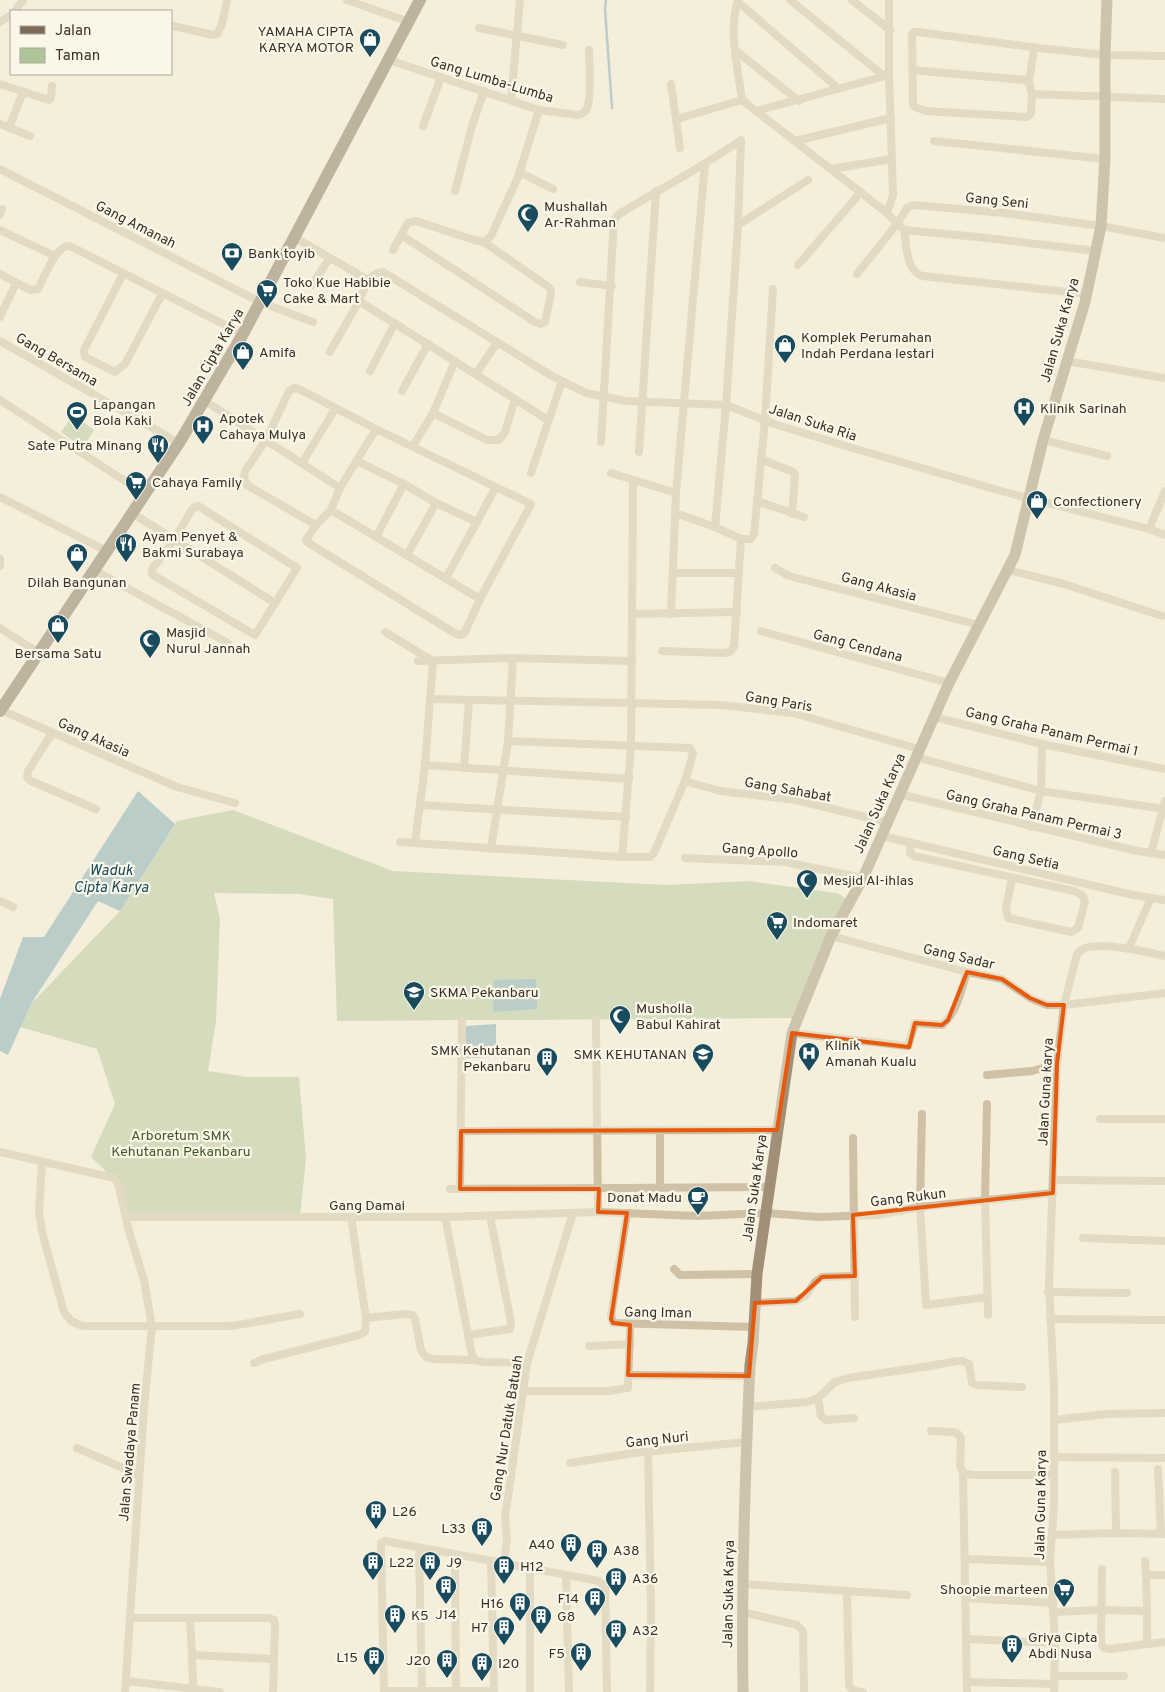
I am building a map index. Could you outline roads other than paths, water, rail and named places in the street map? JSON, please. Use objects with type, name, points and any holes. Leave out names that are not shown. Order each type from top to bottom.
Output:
[{"type":"main road","name":"Jalan Cipta Karya","points":[[0,711],[107,552],[205,401],[243,334],[420,0]]},
{"type":"main road","name":"Jalan Suka Karya","points":[[743,1692],[742,1584],[749,1376],[757,1274],[792,1033],[831,936],[863,878],[949,682],[1015,555],[1043,440],[1086,294],[1101,226],[1105,159],[1107,0]]},
{"type":"street","points":[[173,26],[213,35],[217,34],[222,24],[227,0]]},
{"type":"street","points":[[347,0],[409,22]]},
{"type":"street","points":[[511,100],[520,0]]},
{"type":"street","points":[[790,0],[886,76]]},
{"type":"street","points":[[852,0],[890,30]]},
{"type":"street","points":[[886,212],[893,194],[891,118],[886,76],[890,30],[889,0]]},
{"type":"street","points":[[839,88],[738,1],[734,11],[735,50],[742,100],[886,212],[904,230],[1096,251]]},
{"type":"street","points":[[479,28],[563,44]]},
{"type":"street","points":[[1034,48],[1029,82],[1032,94],[1031,113],[1029,116],[926,111],[914,106],[912,35],[915,32],[1034,48],[1105,55],[1165,56]]},
{"type":"street","name":"Gang Lumba-Lumba","points":[[389,60],[539,110],[578,115],[587,108],[589,100],[589,50]]},
{"type":"street","points":[[735,50],[799,101]]},
{"type":"street","points":[[912,70],[1029,82]]},
{"type":"street","points":[[756,112],[886,76]]},
{"type":"street","points":[[423,126],[441,77]]},
{"type":"street","points":[[0,84],[49,100],[51,98],[52,86]]},
{"type":"street","points":[[671,84],[680,148]]},
{"type":"street","points":[[455,190],[472,126],[484,91]]},
{"type":"street","points":[[10,128],[22,92]]},
{"type":"street","points":[[1032,94],[1165,99]]},
{"type":"street","points":[[677,118],[742,100]]},
{"type":"street","points":[[484,242],[491,236],[519,172],[539,110]]},
{"type":"street","points":[[795,141],[891,118]]},
{"type":"street","points":[[0,124],[30,136]]},
{"type":"street","points":[[601,442],[612,286],[614,220],[618,215],[656,191],[741,140],[738,225],[726,404],[715,527]]},
{"type":"street","points":[[934,141],[1105,159]]},
{"type":"street","points":[[831,169],[892,159]]},
{"type":"street","points":[[671,614],[676,493],[705,163]]},
{"type":"street","name":"Gang Amanah","points":[[0,169],[260,302],[313,322]]},
{"type":"street","points":[[519,172],[553,189]]},
{"type":"street","points":[[738,225],[808,180]]},
{"type":"street","points":[[639,452],[656,191]]},
{"type":"street","points":[[798,265],[861,192]]},
{"type":"street","name":"Gang Seni","points":[[857,274],[897,224],[907,208],[916,205],[1004,213],[1101,226],[1165,238]]},
{"type":"street","points":[[393,250],[401,235],[408,223],[416,221],[484,242],[550,288],[551,294],[545,322],[541,324],[535,322],[401,235]]},
{"type":"street","points":[[0,230],[55,256]]},
{"type":"street","points":[[904,230],[910,268],[922,276],[1086,294]]},
{"type":"street","points":[[294,237],[368,280]]},
{"type":"street","points":[[0,274],[30,290],[38,289],[55,256],[62,247],[70,246],[243,334]]},
{"type":"street","points":[[312,285],[329,259]]},
{"type":"street","points":[[330,352],[368,280],[377,272],[383,272],[562,381],[530,473]]},
{"type":"street","points":[[123,274],[84,350],[85,357],[90,360],[115,372],[120,369],[125,364],[162,294]]},
{"type":"street","points":[[580,282],[612,286]]},
{"type":"street","points":[[0,317],[16,283]]},
{"type":"street","points":[[675,514],[715,527],[740,539],[751,539],[754,536],[766,420],[773,289]]},
{"type":"street","points":[[358,301],[548,420]]},
{"type":"street","points":[[370,371],[395,323]]},
{"type":"street","name":"Gang Bersama","points":[[0,341],[179,443]]},
{"type":"street","points":[[402,391],[428,344]]},
{"type":"street","points":[[476,374],[494,347]]},
{"type":"street","points":[[413,446],[433,413],[455,361]]},
{"type":"street","points":[[1067,361],[1165,378]]},
{"type":"street","name":"Jalan Suka Ria","points":[[562,381],[586,393],[626,400],[726,404],[766,420],[838,444],[1165,535]]},
{"type":"street","points":[[316,525],[248,485],[244,478],[245,471],[266,440],[290,391],[294,388],[530,504],[480,599],[465,632],[461,635],[456,634],[306,540],[316,525],[331,510],[340,488],[376,429]]},
{"type":"street","points":[[433,413],[487,440],[499,440],[505,432],[515,399]]},
{"type":"street","points":[[0,400],[145,494]]},
{"type":"street","points":[[205,401],[340,488]]},
{"type":"street","points":[[302,463],[335,409]]},
{"type":"street","points":[[1043,440],[1107,456]]},
{"type":"street","points":[[761,459],[793,472],[795,475],[792,514]]},
{"type":"street","points":[[356,461],[477,522]]},
{"type":"street","points":[[611,473],[676,493]]},
{"type":"street","points":[[622,857],[631,747],[633,480]]},
{"type":"street","points":[[376,536],[404,484]]},
{"type":"street","points":[[446,578],[496,487]]},
{"type":"street","points":[[1149,529],[1165,491]]},
{"type":"street","points":[[0,497],[107,552]]},
{"type":"street","points":[[757,502],[804,517]]},
{"type":"street","points":[[407,555],[436,503]]},
{"type":"street","points":[[198,506],[297,568],[254,635],[153,575],[152,569],[174,540],[193,508],[198,506]]},
{"type":"street","points":[[331,510],[480,599]]},
{"type":"street","points":[[132,514],[275,603]]},
{"type":"street","points":[[662,652],[730,652],[734,647],[740,539]]},
{"type":"street","points":[[0,559],[0,566]]},
{"type":"street","name":"Gang Akasia","points":[[775,568],[788,576],[979,625]]},
{"type":"street","points":[[94,570],[228,643]]},
{"type":"street","points":[[1008,570],[1064,584],[1162,616]]},
{"type":"street","points":[[674,573],[738,574]]},
{"type":"street","points":[[632,614],[737,612]]},
{"type":"street","points":[[0,628],[39,653]]},
{"type":"street","name":"Gang Cendana","points":[[761,631],[949,682]]},
{"type":"street","points":[[385,632],[433,661]]},
{"type":"street","points":[[418,661],[513,658],[632,661]]},
{"type":"street","points":[[491,849],[508,741],[513,658]]},
{"type":"street","points":[[415,843],[425,766],[433,661]]},
{"type":"street","name":"Gang Paris","points":[[431,699],[720,705],[793,713],[1041,791],[1164,806]]},
{"type":"street","points":[[464,768],[469,700]]},
{"type":"street","name":"Gang Akasia","points":[[0,711],[177,788],[234,803]]},
{"type":"street","name":"Gang Graha Panam Permai 1","points":[[934,716],[1042,744],[1165,769]]},
{"type":"street","points":[[52,733],[28,771],[27,777],[32,781],[96,809]]},
{"type":"street","points":[[400,842],[622,857],[650,857],[654,853],[685,781],[693,754],[690,748],[508,741]]},
{"type":"street","points":[[1031,827],[1041,791],[1042,744]]},
{"type":"street","points":[[425,766],[628,779]]},
{"type":"street","name":"Gang Sahabat","points":[[685,781],[720,791],[796,800],[886,822]]},
{"type":"street","name":"Gang Graha Panam Permai 3","points":[[899,794],[1031,827],[1165,855]]},
{"type":"street","points":[[420,805],[626,817]]},
{"type":"street","points":[[1151,853],[1164,806]]},
{"type":"street","name":"Gang Setia","points":[[882,836],[1133,895],[1165,900]]},
{"type":"street","points":[[910,842],[910,853],[914,856],[1074,891],[1082,895],[1085,901],[1078,928],[1071,932],[1008,918],[1006,908],[1012,878]]},
{"type":"street","name":"Gang Apollo","points":[[685,858],[785,862],[863,878]]},
{"type":"street","points":[[1129,948],[1151,898]]},
{"type":"street","points":[[0,901],[14,907]]},
{"type":"street","name":"Gang Sadar","points":[[831,936],[967,972],[1002,979],[1030,998],[1047,1004],[1064,1005],[1165,993]]},
{"type":"street","name":"Jalan Guna karya","points":[[1053,1193],[1057,1064],[1064,1005],[1077,954],[1083,948],[1093,946],[1129,948],[1165,956]]},
{"type":"street","points":[[792,1033],[908,1046],[915,1023],[942,1025],[948,1020],[953,1012],[967,972]]},
{"type":"street","points":[[596,1020],[598,1212]]},
{"type":"street","points":[[460,1189],[462,1021]]},
{"type":"street","points":[[987,1075],[1032,1071],[1057,1064]]},
{"type":"street","points":[[988,1104],[986,1200],[988,1315]]},
{"type":"street","points":[[922,1114],[920,1207],[926,1305],[988,1297]]},
{"type":"street","points":[[1100,1119],[1165,1119]]},
{"type":"street","points":[[660,1130],[660,1188]]},
{"type":"street","points":[[461,1132],[777,1130]]},
{"type":"street","points":[[853,1138],[855,1317]]},
{"type":"street","points":[[0,1152],[114,1178],[118,1183],[126,1217]]},
{"type":"street","points":[[42,1163],[39,1210],[42,1232],[64,1312],[71,1321],[82,1326],[232,1326],[300,1314]]},
{"type":"street","points":[[1053,1180],[1165,1181]]},
{"type":"street","points":[[450,1189],[769,1187]]},
{"type":"street","name":"Gang Rukun","points":[[766,1213],[818,1217],[877,1214],[920,1207],[1053,1193]]},
{"type":"street","name":"Jalan Guna Karya","points":[[1053,1193],[1048,1292],[1054,1387],[1054,1475],[1050,1562],[1054,1603],[1054,1684]]},
{"type":"street","name":"Gang Damai","points":[[126,1217],[445,1217],[598,1212],[698,1216],[766,1213]]},
{"type":"street","name":"Gang Nur Datuk Batuah","points":[[504,1564],[507,1540],[505,1518],[527,1363],[573,1213]]},
{"type":"street","name":"Gang Iman","points":[[627,1213],[611,1319],[614,1323],[630,1325],[753,1326]]},
{"type":"street","points":[[468,1335],[510,1329],[512,1322],[490,1216]]},
{"type":"street","name":"Jalan Swadaya Panam","points":[[125,1692],[152,1327],[144,1280],[126,1217]]},
{"type":"street","points":[[254,1363],[365,1332],[366,1318],[351,1217]]},
{"type":"street","points":[[445,1217],[468,1335],[475,1360]]},
{"type":"street","points":[[1083,1238],[1165,1241]]},
{"type":"street","points":[[674,1269],[680,1274],[757,1274]]},
{"type":"street","points":[[755,1303],[796,1301],[806,1295],[815,1282],[822,1277],[854,1276]]},
{"type":"street","points":[[1048,1292],[1127,1293]]},
{"type":"street","points":[[366,1318],[405,1314],[413,1315],[421,1350],[426,1357],[482,1362],[527,1363]]},
{"type":"street","points":[[1050,1320],[1165,1320]]},
{"type":"street","points":[[523,1391],[608,1392],[628,1388],[630,1325]]},
{"type":"street","points":[[589,1346],[630,1344]]},
{"type":"street","points":[[748,1407],[808,1402],[818,1398],[835,1382],[848,1378],[957,1361],[969,1364],[972,1383],[976,1385],[1022,1386]]},
{"type":"street","points":[[628,1375],[749,1376]]},
{"type":"street","points":[[818,1398],[821,1416],[826,1420],[854,1418]]},
{"type":"street","points":[[1054,1420],[1107,1414],[1165,1413]]},
{"type":"street","points":[[931,1432],[953,1432],[961,1438],[960,1466],[963,1474],[966,1559],[967,1692]]},
{"type":"street","name":"Gang Nuri","points":[[570,1463],[648,1452],[746,1442]]},
{"type":"street","points":[[76,1448],[140,1475]]},
{"type":"street","points":[[648,1452],[651,1611],[650,1692]]},
{"type":"street","points":[[1054,1457],[1165,1458]]},
{"type":"street","points":[[1052,1535],[1163,1534],[1158,1470]]},
{"type":"street","points":[[1115,1472],[1116,1533]]},
{"type":"street","points":[[963,1474],[1054,1475]]},
{"type":"street","points":[[491,1561],[494,1692],[384,1692],[381,1543],[389,1542],[599,1581],[605,1587],[607,1692]]},
{"type":"street","points":[[419,1549],[422,1691]]},
{"type":"street","points":[[455,1555],[456,1692]]},
{"type":"street","points":[[966,1559],[1050,1562]]},
{"type":"street","points":[[1145,1561],[1147,1644]]},
{"type":"street","points":[[530,1568],[530,1692]]},
{"type":"street","points":[[1102,1569],[1101,1642],[1104,1648],[1112,1649],[1165,1642]]},
{"type":"street","points":[[566,1575],[569,1692]]},
{"type":"street","points":[[1146,1576],[1165,1578]]},
{"type":"street","points":[[742,1584],[907,1595]]},
{"type":"street","points":[[847,1591],[849,1685],[854,1691],[863,1692]]},
{"type":"street","points":[[966,1598],[1054,1603]]},
{"type":"street","points":[[1053,1612],[1147,1611]]},
{"type":"street","points":[[743,1612],[797,1625],[803,1631],[804,1692]]},
{"type":"street","points":[[130,1618],[269,1618],[274,1620],[273,1692]]},
{"type":"street","points":[[190,1618],[193,1688]]},
{"type":"street","points":[[967,1639],[1055,1643]]},
{"type":"street","points":[[192,1655],[274,1659]]},
{"type":"street","points":[[968,1682],[1054,1684],[1124,1676]]},
{"type":"street","points":[[127,1681],[220,1692]]},
{"type":"water","name":"Waduk Cipta Karya","points":[[138,791],[175,824],[120,911],[98,901],[31,1004],[8,1055],[0,1051],[0,999],[23,937],[44,937]]},
{"type":"water","points":[[536,979],[537,1009],[493,1012],[494,980]]},
{"type":"water","points":[[496,1024],[496,1057],[466,1058],[465,1026]]},
{"type":"waterway","points":[[606,0],[612,108]]},
{"type":"place","name":"YAMAHA CIPTA KARYA MOTOR","points":[[370,58]]},
{"type":"place","name":"Mushallah Ar-Rahman","points":[[528,233]]},
{"type":"place","name":"Bank toyib","points":[[232,272]]},
{"type":"place","name":"Toko Kue Habibie Cake & Mart","points":[[267,309]]},
{"type":"place","name":"Komplek Perumahan Indah Perdana lestari","points":[[785,364]]},
{"type":"place","name":"Amifa","points":[[243,371]]},
{"type":"place","name":"Klinik Sarinah","points":[[1024,427]]},
{"type":"place","name":"Lapangan Bola Kaki","points":[[77,431]]},
{"type":"place","name":"Apotek Cahaya Mulya","points":[[203,445]]},
{"type":"place","name":"Sate Putra Minang","points":[[158,464]]},
{"type":"place","name":"Cahaya Family","points":[[136,501]]},
{"type":"place","name":"Confectionery","points":[[1037,520]]},
{"type":"place","name":"Ayam Penyet & Bakmi Surabaya","points":[[126,563]]},
{"type":"place","name":"Dilah Bangunan","points":[[77,573]]},
{"type":"place","name":"Bersama Satu","points":[[58,644]]},
{"type":"place","name":"Masjid Nurul Jannah","points":[[150,659]]},
{"type":"place","name":"Mesjid Al-ihlas","points":[[807,899]]},
{"type":"place","name":"Indomaret","points":[[777,941]]},
{"type":"place","name":"SKMA Pekanbaru","points":[[414,1011]]},
{"type":"place","name":"Musholla Babul Kahirat","points":[[620,1035]]},
{"type":"place","name":"Klinik Amanah Kualu","points":[[809,1072]]},
{"type":"place","name":"SMK KEHUTANAN","points":[[703,1073]]},
{"type":"place","name":"SMK Kehutanan Pekanbaru","points":[[547,1077]]},
{"type":"place","name":"Donat Madu","points":[[698,1216]]},
{"type":"place","name":"L26","points":[[376,1530]]},
{"type":"place","name":"L33","points":[[482,1547]]},
{"type":"place","name":"A40","points":[[571,1563]]},
{"type":"place","name":"A38","points":[[597,1569]]},
{"type":"place","name":"L22","points":[[373,1581]]},
{"type":"place","name":"J9","points":[[430,1581]]},
{"type":"place","name":"H12","points":[[504,1585]]},
{"type":"place","name":"A36","points":[[616,1597]]},
{"type":"place","name":"J14","points":[[446,1605]]},
{"type":"place","name":"Shoopie marteen","points":[[1064,1608]]},
{"type":"place","name":"F14","points":[[595,1617]]},
{"type":"place","name":"H16","points":[[520,1622]]},
{"type":"place","name":"K5","points":[[395,1634]]},
{"type":"place","name":"G8","points":[[541,1635]]},
{"type":"place","name":"H7","points":[[504,1646]]},
{"type":"place","name":"A32","points":[[616,1649]]},
{"type":"place","name":"Griya Cipta Abdi Nusa","points":[[1012,1664]]},
{"type":"place","name":"F5","points":[[581,1672]]},
{"type":"place","name":"L15","points":[[374,1676]]},
{"type":"place","name":"J20","points":[[447,1679]]},
{"type":"place","name":"I20","points":[[482,1682]]},
{"type":"park label","name":"Arboretum SMK Kehutanan Pekanbaru","points":[[181,1144]]}]
